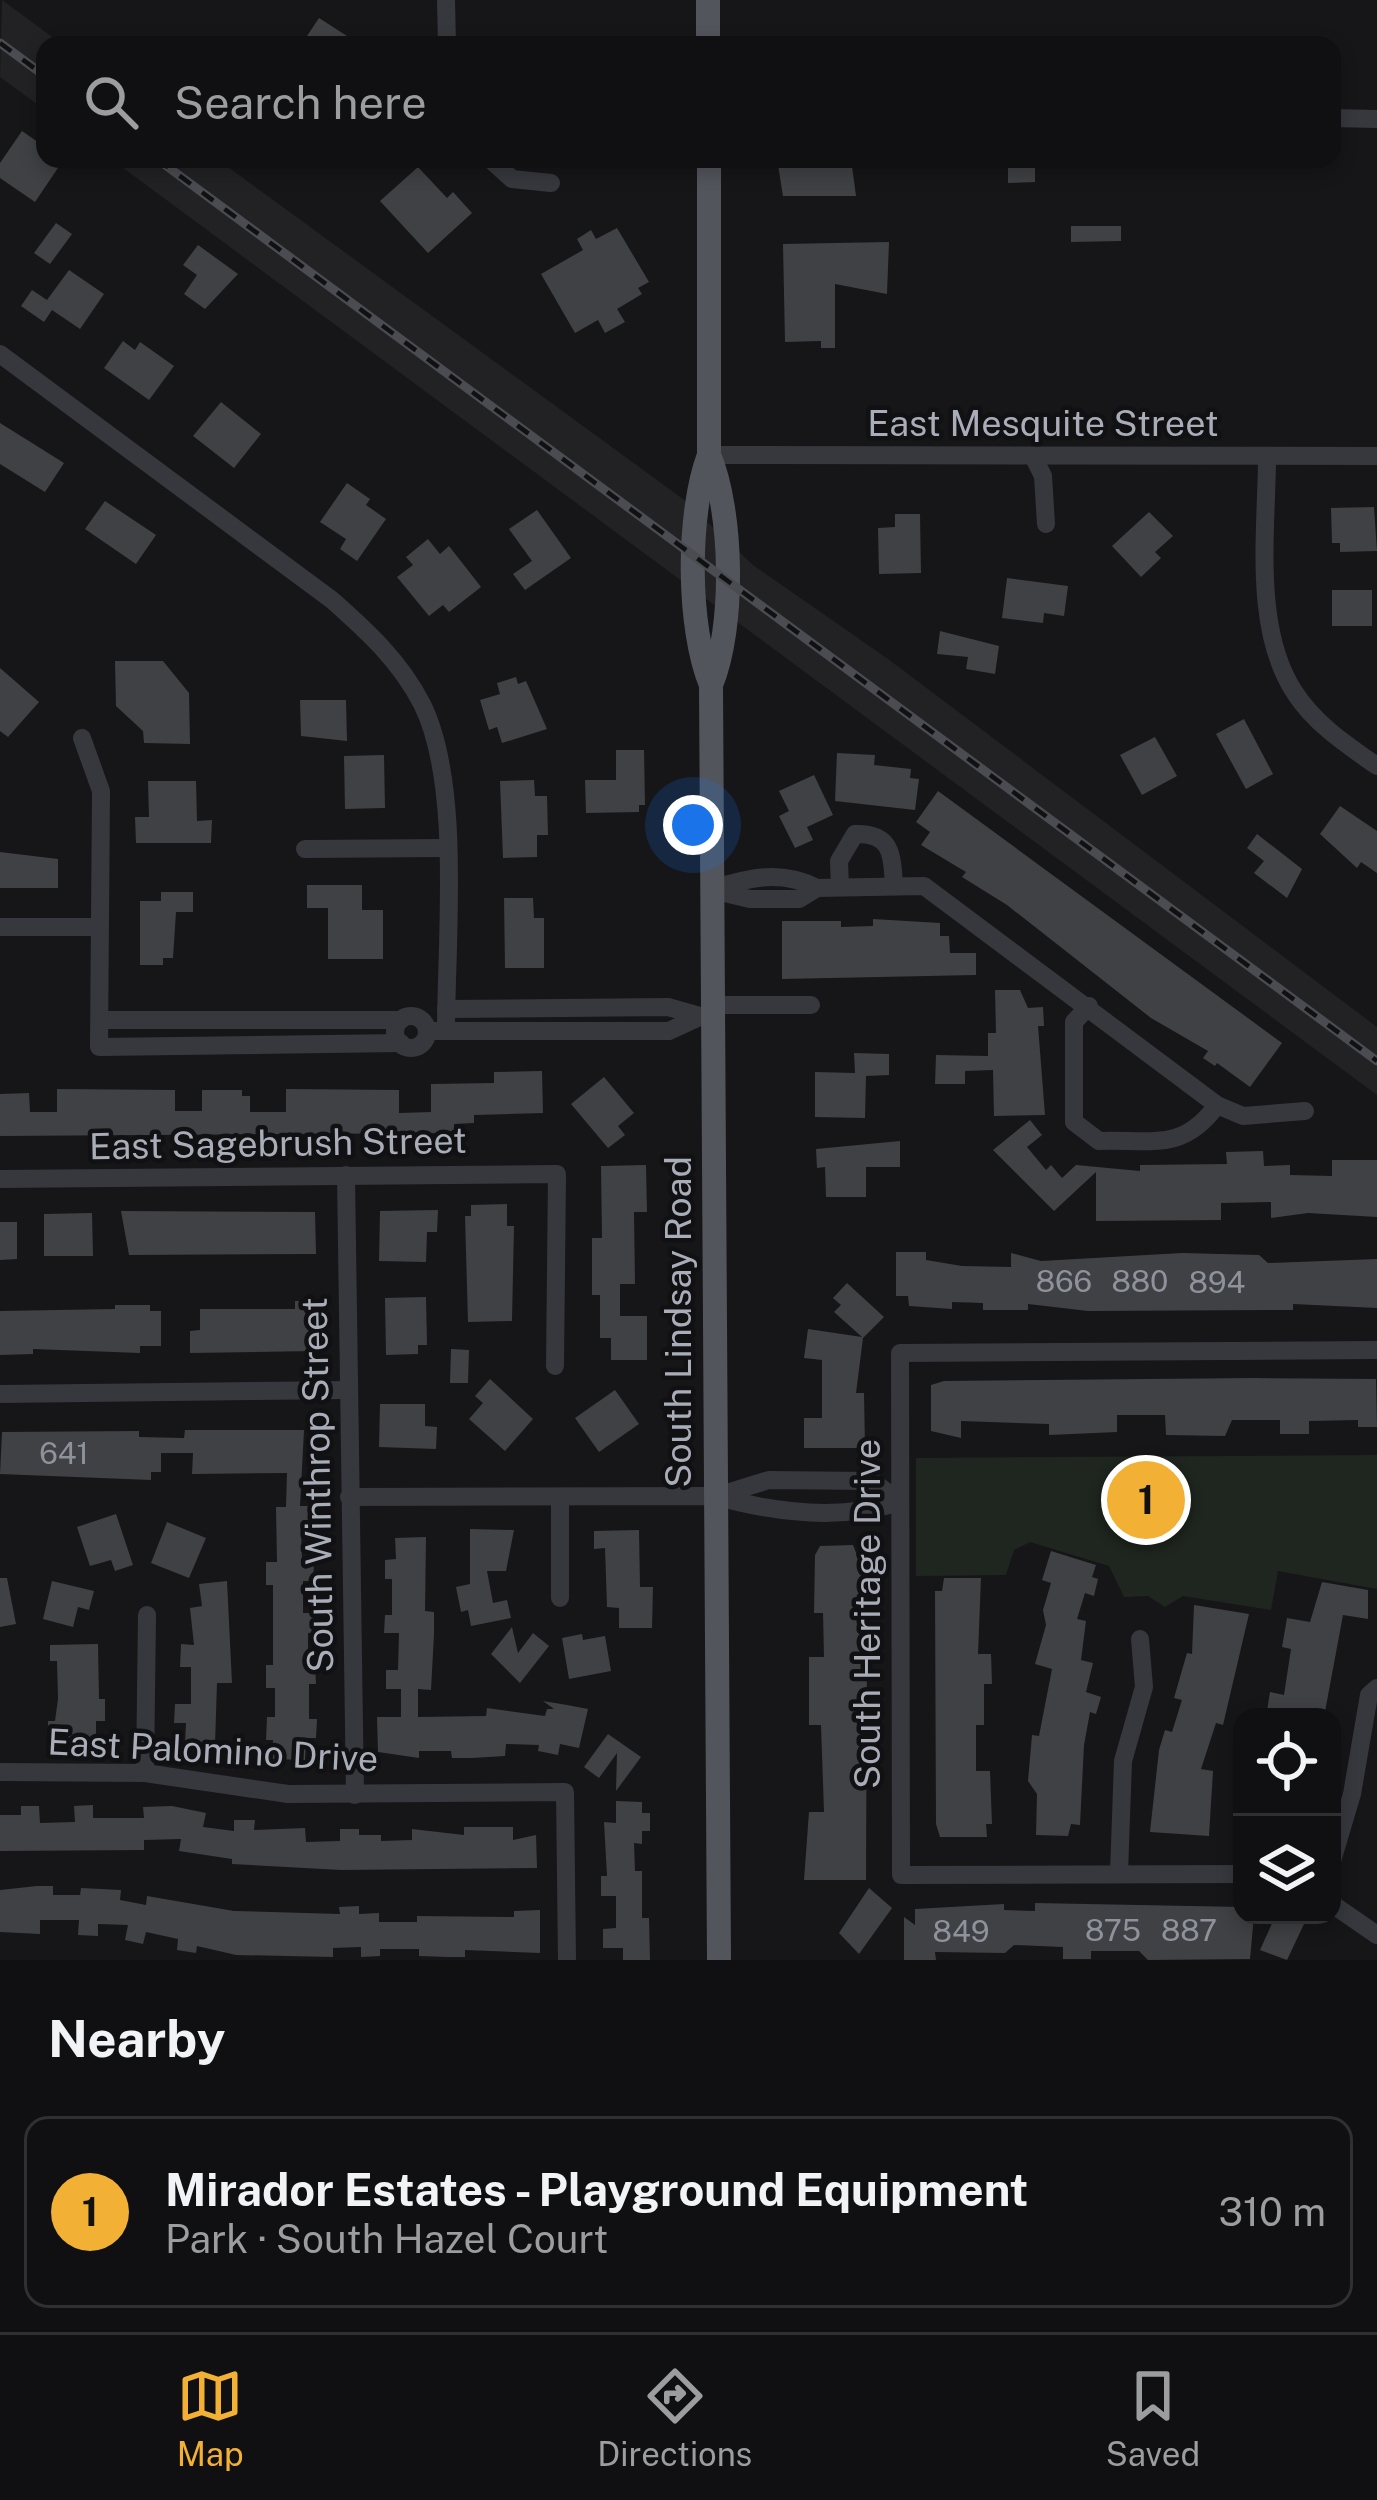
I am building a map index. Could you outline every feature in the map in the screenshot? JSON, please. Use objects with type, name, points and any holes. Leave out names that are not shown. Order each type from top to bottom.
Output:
[{"type":"main road","points":[[707,0],[708,36]]},
{"type":"main road","name":"South Lindsay Road","points":[[709,168],[709,455],[695,490],[695,512],[697,651],[711,685],[708,1013],[718,1960]]},
{"type":"street","points":[[446,0],[448,36]]},
{"type":"street","points":[[1341,118],[1377,119]]},
{"type":"street","points":[[500,168],[512,179],[551,183]]},
{"type":"street","points":[[0,354],[332,600],[382,644],[422,704],[440,755],[445,809],[446,1009],[436,1031],[420,1045],[99,1047],[101,791],[82,738]]},
{"type":"street","name":"East Mesquite Street","points":[[709,455],[1377,456]]},
{"type":"street","points":[[1267,456],[1274,641],[1302,701],[1327,730],[1377,766]]},
{"type":"street","points":[[1034,458],[1043,476],[1046,524]]},
{"type":"street","points":[[840,887],[844,846],[855,834],[885,839],[892,852],[894,886]]},
{"type":"street","points":[[305,849],[446,848]]},
{"type":"street","points":[[712,890],[749,878],[795,877],[818,888],[924,886],[1217,1105],[1243,1116],[1305,1111]]},
{"type":"street","points":[[0,927],[99,927]]},
{"type":"street","points":[[446,1009],[668,1007],[708,1013],[812,1005]]},
{"type":"street","points":[[1090,1006],[1074,1022],[1074,1122],[1089,1136],[1099,1141],[1181,1138],[1198,1131],[1217,1105]]},
{"type":"street","points":[[100,1020],[420,1018],[436,1031],[669,1031],[708,1013]]},
{"type":"street","points":[[303,1019],[303,1046]]},
{"type":"street","points":[[245,1020],[245,1046]]},
{"type":"street","points":[[400,1043],[396,1029],[401,1020]]},
{"type":"street","name":"East Sagebrush Street","points":[[0,1179],[557,1174],[555,1366]]},
{"type":"street","name":"South Winthrop Street","points":[[346,1175],[355,1795]]},
{"type":"street","name":"South Heritage Drive","points":[[1119,1873],[901,1875],[900,1353],[1377,1350]]},
{"type":"street","points":[[0,1394],[348,1390]]},
{"type":"street","points":[[715,1496],[769,1480],[872,1481],[900,1502]]},
{"type":"street","points":[[349,1497],[715,1496],[771,1511],[869,1512],[900,1502]]},
{"type":"street","points":[[560,1497],[560,1598]]},
{"type":"street","points":[[145,1772],[147,1615]]},
{"type":"street","points":[[1140,1639],[1144,1687],[1123,1761],[1119,1873],[1233,1874]]},
{"type":"street","points":[[1341,1832],[1369,1695],[1377,1688]]},
{"type":"street","name":"East Palomino Drive","points":[[0,1772],[145,1772],[287,1794],[566,1792],[567,1960]]},
{"type":"street","points":[[1341,1910],[1377,1934]]},
{"type":"shaded area","points":[[2,0],[51,36],[36,36],[36,103],[0,77]]},
{"type":"shaded area","points":[[123,168],[229,168],[683,499],[753,565],[888,659],[1377,1027],[1377,1095]]},
{"type":"shaded area","points":[[1377,1455],[1377,1589],[1278,1571],[1271,1610],[1183,1596],[1165,1607],[1148,1596],[1124,1597],[1109,1566],[1030,1542],[1014,1550],[1006,1575],[916,1576],[916,1458]]},
{"type":"building","points":[[319,18],[347,36],[307,36]]},
{"type":"building","points":[[22,131],[36,141],[36,168],[58,168],[35,202],[0,178],[0,163]]},
{"type":"building","points":[[419,168],[447,198],[453,192],[472,213],[428,253],[380,201]]},
{"type":"building","points":[[778,168],[852,168],[856,196],[783,196]]},
{"type":"building","points":[[1008,168],[1035,168],[1035,182],[1008,183]]},
{"type":"building","points":[[56,223],[72,234],[50,264],[34,253]]},
{"type":"building","points":[[1071,226],[1121,226],[1121,241],[1071,242]]},
{"type":"building","points":[[617,228],[649,282],[638,288],[642,294],[617,309],[625,322],[605,333],[598,320],[575,333],[541,274],[583,250],[577,239],[591,230],[596,239]]},
{"type":"building","points":[[889,242],[887,294],[835,284],[835,348],[821,348],[821,341],[785,342],[783,244]]},
{"type":"building","points":[[198,245],[238,274],[205,309],[184,294],[197,275],[183,265]]},
{"type":"building","points":[[69,270],[104,294],[80,329],[52,310],[44,322],[21,306],[32,290],[47,300]]},
{"type":"building","points":[[123,341],[135,350],[140,342],[174,366],[149,400],[104,368]]},
{"type":"building","points":[[221,402],[261,434],[234,468],[193,436]]},
{"type":"building","points":[[0,423],[64,463],[45,492],[0,464]]},
{"type":"building","points":[[347,483],[370,499],[366,505],[386,519],[357,561],[340,549],[346,539],[320,522]]},
{"type":"building","points":[[105,501],[156,535],[136,564],[85,529]]},
{"type":"building","points":[[1374,507],[1377,551],[1340,552],[1340,543],[1332,543],[1331,508]]},
{"type":"building","points":[[537,510],[571,558],[525,590],[513,574],[532,561],[509,529]]},
{"type":"building","points":[[1149,512],[1173,536],[1155,552],[1161,558],[1141,577],[1112,546]]},
{"type":"building","points":[[895,514],[920,514],[921,573],[879,574],[878,528],[895,527]]},
{"type":"building","points":[[428,539],[440,554],[449,546],[481,587],[449,612],[443,605],[429,616],[397,577],[413,565],[406,557]]},
{"type":"building","points":[[1007,578],[1068,586],[1064,616],[1044,613],[1043,623],[1002,618]]},
{"type":"building","points":[[1332,590],[1372,590],[1372,626],[1332,626]]},
{"type":"building","points":[[940,631],[999,646],[995,674],[966,669],[968,657],[937,654]]},
{"type":"building","points":[[115,661],[163,661],[189,693],[190,744],[144,743],[143,731],[116,706]]},
{"type":"building","points":[[0,668],[39,702],[8,737],[0,731]]},
{"type":"building","points":[[516,677],[518,684],[526,681],[547,729],[502,743],[497,727],[489,730],[480,700],[500,694],[497,683]]},
{"type":"building","points":[[300,700],[346,700],[347,741],[301,736]]},
{"type":"building","points":[[1244,719],[1273,774],[1246,789],[1216,734]]},
{"type":"building","points":[[1155,737],[1177,776],[1142,795],[1120,755]]},
{"type":"building","points":[[616,750],[644,750],[645,805],[639,805],[639,812],[586,813],[585,780],[616,780]]},
{"type":"building","points":[[837,753],[875,755],[874,765],[911,769],[910,778],[919,779],[915,810],[835,801]]},
{"type":"building","points":[[384,755],[385,808],[345,809],[344,756]]},
{"type":"building","points":[[814,775],[833,815],[807,827],[813,840],[795,848],[779,816],[789,811],[779,791]]},
{"type":"building","points":[[534,780],[535,796],[547,796],[548,835],[537,835],[537,857],[503,858],[500,781]]},
{"type":"building","points":[[148,781],[196,781],[197,821],[212,820],[211,843],[136,843],[135,817],[149,817]]},
{"type":"building","points":[[938,791],[1282,1043],[1250,1087],[1203,1058],[1208,1051],[1151,1018],[1007,905],[962,877],[966,872],[921,845],[930,832],[916,822]]},
{"type":"building","points":[[1340,806],[1377,831],[1377,873],[1361,862],[1357,868],[1320,834]]},
{"type":"building","points":[[1257,834],[1302,869],[1287,898],[1254,873],[1264,861],[1247,848]]},
{"type":"building","points":[[0,852],[58,859],[58,888],[0,888]]},
{"type":"building","points":[[307,885],[362,885],[362,910],[383,910],[383,959],[328,959],[328,908],[307,908]]},
{"type":"building","points":[[161,892],[193,892],[193,912],[176,912],[173,958],[163,958],[163,965],[140,965],[140,901],[161,901]]},
{"type":"building","points":[[504,898],[533,898],[534,918],[544,918],[544,968],[505,968]]},
{"type":"building","points":[[873,919],[940,923],[940,936],[949,936],[950,953],[976,953],[976,975],[782,979],[782,921],[841,921],[841,927],[873,926]]},
{"type":"building","points":[[995,990],[1020,990],[1028,1008],[1043,1007],[1044,1026],[1038,1026],[1045,1115],[994,1116],[993,1070],[965,1071],[965,1084],[935,1084],[936,1055],[988,1056],[988,1033],[996,1033]]},
{"type":"building","points":[[854,1053],[889,1054],[889,1075],[866,1076],[865,1118],[815,1117],[815,1072],[855,1073]]},
{"type":"building","points":[[542,1071],[543,1113],[474,1115],[474,1123],[454,1124],[455,1133],[0,1136],[0,1094],[29,1093],[30,1112],[57,1112],[57,1089],[175,1090],[175,1111],[202,1111],[202,1090],[242,1090],[242,1096],[250,1096],[250,1112],[286,1112],[286,1089],[399,1090],[399,1113],[431,1112],[431,1084],[494,1083],[494,1072]]},
{"type":"building","points":[[604,1077],[634,1113],[618,1126],[625,1135],[608,1148],[571,1104]]},
{"type":"building","points":[[1030,1120],[1042,1135],[1027,1147],[1046,1170],[1051,1165],[1062,1178],[1076,1165],[1140,1171],[1140,1165],[1227,1164],[1226,1152],[1263,1151],[1264,1166],[1290,1165],[1290,1175],[1332,1176],[1332,1160],[1377,1160],[1377,1217],[1308,1213],[1271,1218],[1271,1202],[1221,1203],[1221,1220],[1096,1221],[1096,1172],[1054,1211],[993,1150]]},
{"type":"building","points":[[900,1141],[900,1167],[866,1167],[866,1197],[826,1197],[825,1167],[817,1168],[816,1149]]},
{"type":"building","points":[[646,1165],[647,1212],[634,1212],[635,1284],[620,1284],[620,1316],[647,1316],[647,1360],[611,1360],[611,1338],[600,1338],[600,1295],[592,1295],[592,1238],[602,1238],[601,1166]]},
{"type":"building","points":[[507,1204],[507,1226],[514,1226],[512,1321],[468,1322],[465,1216],[471,1216],[471,1205]]},
{"type":"building","points":[[438,1210],[437,1232],[427,1232],[426,1262],[379,1261],[380,1211]]},
{"type":"building","points":[[121,1211],[315,1212],[316,1254],[129,1255]]},
{"type":"building","points":[[92,1213],[93,1256],[44,1256],[44,1214]]},
{"type":"building","points":[[0,1222],[17,1222],[17,1259],[0,1260]]},
{"type":"building","points":[[896,1252],[926,1252],[926,1260],[962,1266],[1011,1267],[1011,1253],[1041,1261],[1182,1253],[1259,1255],[1268,1263],[1377,1259],[1377,1308],[1293,1304],[1293,1310],[1088,1311],[1028,1304],[1028,1310],[983,1310],[983,1303],[952,1302],[952,1309],[909,1306],[908,1296],[896,1296]]},
{"type":"building","points":[[847,1283],[884,1317],[863,1338],[856,1393],[864,1393],[865,1448],[804,1448],[804,1418],[822,1418],[822,1360],[804,1358],[808,1329],[862,1337],[834,1312],[841,1305],[833,1298]]},
{"type":"building","points":[[426,1297],[427,1345],[418,1345],[418,1354],[386,1355],[385,1298]]},
{"type":"building","points":[[295,1301],[315,1301],[316,1351],[190,1353],[190,1331],[200,1330],[200,1309],[295,1309]]},
{"type":"building","points":[[115,1305],[150,1305],[150,1311],[161,1311],[161,1346],[140,1346],[140,1353],[33,1349],[33,1354],[0,1355],[0,1311],[115,1309]]},
{"type":"building","points":[[451,1349],[469,1350],[468,1383],[450,1383]]},
{"type":"building","points":[[490,1379],[533,1419],[505,1451],[469,1419],[483,1403],[475,1396]]},
{"type":"building","points":[[1376,1379],[1377,1427],[1358,1427],[1358,1420],[1309,1421],[1309,1434],[1280,1434],[1280,1420],[1232,1420],[1225,1436],[1166,1435],[1165,1415],[1117,1415],[1117,1432],[1049,1435],[1049,1424],[961,1421],[961,1438],[931,1431],[931,1385],[944,1381]]},
{"type":"building","points":[[615,1390],[639,1424],[599,1452],[575,1418]]},
{"type":"building","points":[[380,1404],[425,1404],[425,1426],[437,1427],[436,1449],[379,1447]]},
{"type":"building","points":[[185,1430],[304,1430],[300,1506],[314,1506],[315,1526],[301,1526],[302,1562],[314,1562],[313,1581],[303,1581],[303,1613],[314,1613],[314,1633],[308,1633],[308,1665],[315,1665],[316,1684],[309,1684],[309,1719],[317,1719],[316,1738],[306,1738],[305,1760],[272,1759],[273,1740],[266,1740],[267,1717],[275,1717],[275,1688],[266,1688],[266,1665],[273,1665],[273,1585],[266,1585],[266,1562],[277,1562],[276,1507],[286,1507],[287,1473],[192,1474],[193,1453],[161,1453],[161,1472],[151,1472],[151,1480],[0,1474],[2,1432],[139,1431],[139,1437],[184,1438]]},
{"type":"building","points":[[116,1514],[133,1565],[115,1571],[111,1560],[90,1566],[77,1527]]},
{"type":"building","points":[[167,1522],[206,1538],[189,1578],[151,1563]]},
{"type":"building","points":[[470,1529],[514,1530],[506,1571],[487,1571],[493,1603],[507,1600],[511,1618],[471,1626],[468,1610],[461,1612],[456,1587],[470,1584]]},
{"type":"building","points":[[639,1530],[640,1587],[653,1587],[652,1628],[619,1628],[619,1608],[607,1607],[605,1548],[594,1549],[594,1531]]},
{"type":"building","points":[[426,1537],[425,1611],[434,1612],[434,1634],[431,1690],[418,1689],[418,1717],[486,1716],[487,1708],[545,1716],[547,1709],[554,1709],[543,1701],[588,1709],[579,1748],[560,1744],[558,1755],[538,1751],[539,1745],[506,1744],[505,1756],[472,1758],[452,1758],[451,1751],[419,1751],[419,1758],[378,1752],[377,1717],[401,1717],[401,1689],[386,1689],[386,1670],[398,1670],[399,1633],[384,1633],[385,1615],[392,1615],[392,1579],[385,1579],[385,1560],[396,1559],[395,1538]]},
{"type":"building","points":[[853,1545],[858,1558],[865,1558],[860,1633],[867,1633],[866,1880],[804,1880],[809,1812],[824,1812],[821,1725],[809,1725],[809,1657],[824,1657],[823,1613],[814,1613],[815,1555],[820,1546]]},
{"type":"building","points":[[1051,1551],[1096,1565],[1092,1577],[1098,1579],[1094,1596],[1085,1593],[1077,1619],[1086,1621],[1081,1660],[1093,1663],[1086,1692],[1101,1697],[1096,1714],[1090,1712],[1084,1745],[1080,1825],[1071,1824],[1068,1836],[1036,1835],[1037,1794],[1028,1781],[1032,1735],[1039,1736],[1052,1669],[1035,1664],[1046,1625],[1043,1610],[1051,1583],[1042,1580]]},
{"type":"building","points":[[0,1578],[7,1578],[16,1624],[0,1627]]},
{"type":"building","points":[[944,1578],[981,1578],[978,1654],[991,1654],[992,1684],[984,1684],[984,1725],[976,1725],[976,1771],[990,1771],[992,1824],[986,1824],[987,1837],[940,1837],[936,1824],[935,1591],[942,1591]]},
{"type":"building","points":[[52,1581],[94,1591],[89,1610],[78,1607],[73,1627],[43,1619]]},
{"type":"building","points":[[227,1581],[232,1683],[217,1683],[215,1745],[185,1744],[186,1723],[174,1723],[175,1704],[191,1704],[191,1667],[180,1667],[181,1644],[194,1645],[190,1608],[202,1606],[199,1584]]},
{"type":"building","points":[[1322,1582],[1368,1590],[1368,1619],[1343,1615],[1326,1708],[1267,1708],[1270,1692],[1284,1695],[1291,1649],[1282,1647],[1287,1618],[1310,1622]]},
{"type":"building","points":[[1194,1605],[1249,1614],[1223,1725],[1216,1723],[1201,1769],[1213,1771],[1209,1836],[1150,1832],[1159,1750],[1165,1730],[1172,1732],[1182,1700],[1174,1698],[1187,1653],[1192,1654]]},
{"type":"building","points":[[512,1627],[518,1653],[533,1633],[549,1646],[520,1683],[491,1654]]},
{"type":"building","points":[[582,1634],[583,1640],[605,1636],[611,1671],[569,1679],[562,1638]]},
{"type":"building","points":[[98,1644],[99,1699],[105,1699],[105,1721],[96,1721],[96,1739],[48,1739],[48,1721],[55,1721],[58,1699],[57,1661],[50,1661],[50,1645]]},
{"type":"building","points":[[608,1734],[641,1757],[616,1791],[617,1753],[599,1778],[584,1767]]},
{"type":"building","points":[[616,1801],[642,1802],[642,1813],[650,1813],[650,1831],[642,1831],[642,1844],[634,1843],[635,1871],[642,1871],[642,1918],[649,1918],[650,1960],[623,1960],[623,1948],[603,1948],[603,1929],[616,1928],[616,1896],[601,1896],[601,1876],[607,1876],[604,1822],[616,1823]]},
{"type":"building","points":[[93,1805],[93,1818],[144,1818],[143,1807],[172,1806],[206,1813],[203,1827],[234,1831],[234,1820],[255,1820],[254,1830],[305,1828],[306,1842],[340,1841],[340,1829],[381,1835],[381,1841],[412,1840],[412,1829],[464,1835],[464,1827],[513,1827],[513,1840],[536,1835],[537,1868],[341,1870],[232,1864],[232,1859],[179,1851],[181,1839],[144,1840],[144,1850],[0,1851],[0,1815],[21,1815],[21,1806],[39,1806],[40,1823],[75,1822],[74,1806]]},
{"type":"building","points":[[53,1886],[53,1895],[80,1895],[81,1888],[121,1890],[120,1900],[146,1905],[147,1896],[234,1911],[340,1914],[339,1907],[359,1906],[359,1914],[379,1913],[379,1922],[417,1922],[417,1916],[514,1917],[514,1911],[540,1910],[540,1953],[465,1950],[465,1957],[447,1957],[419,1956],[419,1949],[380,1949],[380,1956],[361,1957],[361,1947],[333,1948],[333,1957],[236,1955],[197,1946],[196,1953],[177,1950],[178,1939],[146,1932],[143,1944],[125,1940],[128,1925],[98,1924],[98,1936],[78,1935],[79,1920],[40,1920],[40,1934],[0,1932],[0,1890]]},
{"type":"building","points":[[869,1888],[892,1908],[859,1954],[839,1933]]},
{"type":"building","points":[[1035,1903],[1233,1907],[1233,1924],[1253,1924],[1250,1959],[1148,1960],[1139,1951],[1091,1951],[1091,1959],[1063,1959],[1063,1947],[1014,1945],[1005,1953],[935,1952],[936,1960],[904,1960],[904,1917],[915,1925],[915,1909],[1004,1904],[1004,1910],[1035,1911]]},
{"type":"building","points":[[1272,1924],[1304,1924],[1287,1960],[1260,1950]]},
{"type":"railway","points":[[0,43],[36,69]]},
{"type":"railway","points":[[169,168],[1377,1061]]},
{"type":"place","name":"Mirador Estates - Playground Equipment","points":[[1146,1500]]}]
